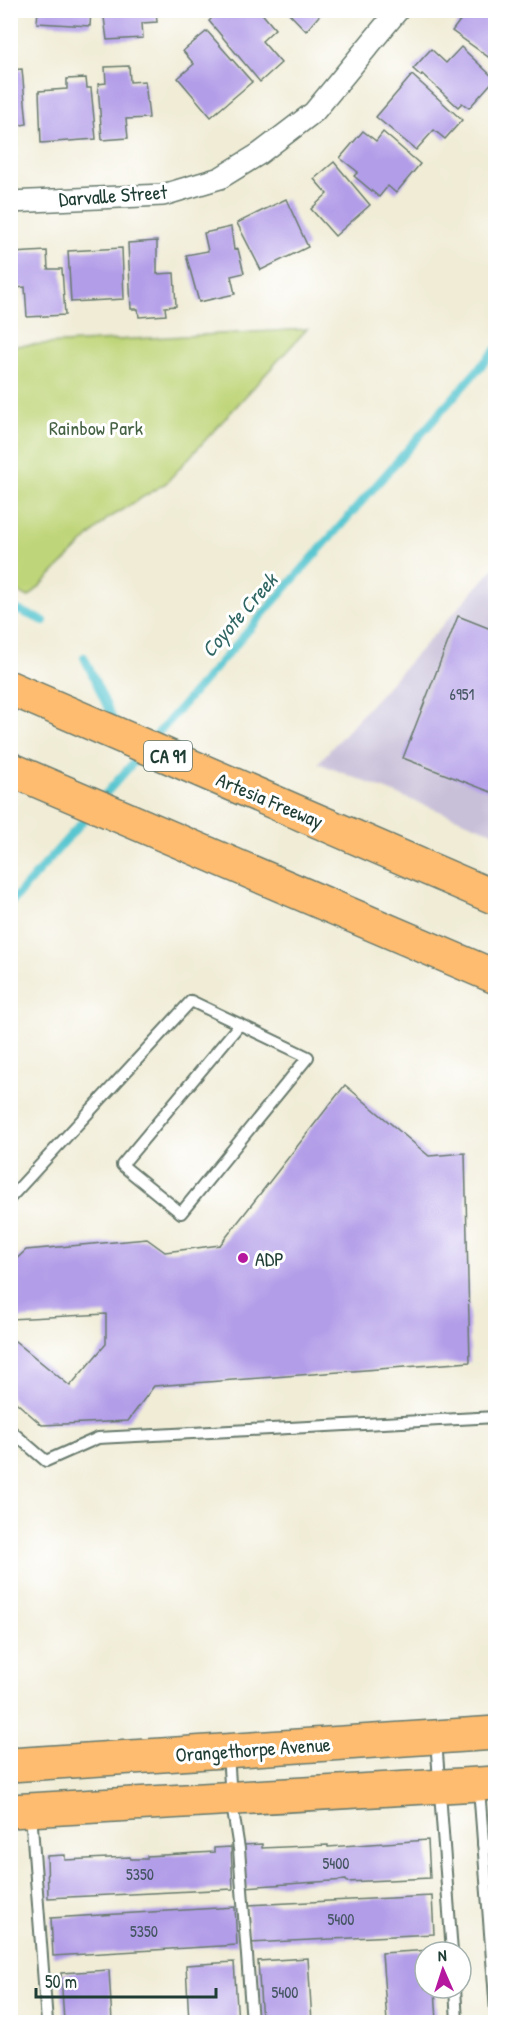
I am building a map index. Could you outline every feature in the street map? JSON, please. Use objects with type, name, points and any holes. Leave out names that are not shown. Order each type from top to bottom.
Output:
[{"type":"main road","name":"Artesia Freeway","points":[[10,688],[495,898]]},
{"type":"main road","points":[[10,769],[495,976]]},
{"type":"main road","name":"Orangethorpe Avenue","points":[[10,1765],[495,1732]]},
{"type":"main road","points":[[21,1811],[487,1784]]},
{"type":"street","name":"Darvalle Street","points":[[10,202],[163,195],[220,178],[259,153],[314,112],[398,10]]},
{"type":"lane","points":[[10,1198],[191,1000],[308,1057],[181,1213],[122,1165],[240,1024]]},
{"type":"lane","points":[[10,1430],[45,1461],[99,1438],[495,1418]]},
{"type":"lane","points":[[436,1737],[451,1940]]},
{"type":"lane","points":[[228,1751],[231,1798],[239,1849],[252,2022]]},
{"type":"lane","points":[[487,1784],[483,1844],[495,2012]]},
{"type":"lane","points":[[21,1811],[47,2022]]},
{"type":"lane","points":[[483,1844],[495,1844]]},
{"type":"lane","points":[[456,2000],[457,2022]]},
{"type":"shaded area","points":[[495,567],[495,833],[318,763]]},
{"type":"green space","name":"Rainbow Park","points":[[307,329],[166,483],[107,519],[29,597],[11,589],[11,346]]},
{"type":"building","points":[[38,10],[91,10],[90,26],[37,23]]},
{"type":"building","points":[[103,10],[156,10],[157,22],[142,23],[143,38],[107,40]]},
{"type":"building","points":[[220,10],[259,10],[275,29],[262,41],[281,63],[260,82],[209,21]]},
{"type":"building","points":[[286,10],[324,10],[306,31]]},
{"type":"building","points":[[468,10],[496,10],[494,61],[452,31]]},
{"type":"building","points":[[207,31],[252,82],[211,117],[178,78],[194,64],[183,51]]},
{"type":"building","points":[[461,47],[495,79],[469,108],[462,103],[458,107],[422,74],[421,76],[413,69],[431,49],[446,63]]},
{"type":"building","points":[[129,66],[130,82],[145,81],[149,118],[126,119],[128,138],[102,140],[98,84],[106,83],[105,67]]},
{"type":"building","points":[[22,69],[27,124],[10,127],[10,70]]},
{"type":"building","points":[[412,75],[462,120],[445,139],[434,130],[416,150],[376,117]]},
{"type":"building","points":[[86,78],[87,88],[91,88],[96,139],[41,143],[39,91],[67,89],[67,79]]},
{"type":"building","points":[[363,131],[376,141],[383,132],[420,164],[396,193],[388,186],[379,197],[354,176],[358,172],[340,158]]},
{"type":"building","points":[[334,162],[370,205],[335,236],[311,209],[327,194],[314,179]]},
{"type":"building","points":[[286,199],[308,247],[261,270],[237,223]]},
{"type":"building","points":[[231,227],[234,250],[238,249],[244,273],[231,276],[235,294],[199,302],[186,255],[208,251],[204,233]]},
{"type":"building","points":[[157,241],[157,274],[174,273],[176,306],[165,307],[166,315],[139,317],[138,309],[131,309],[128,243]]},
{"type":"building","points":[[122,248],[124,299],[71,302],[68,251]]},
{"type":"building","points":[[47,251],[48,269],[62,269],[65,315],[27,317],[25,287],[16,288],[12,253]]},
{"type":"building","points":[[458,616],[496,631],[496,794],[403,758]]},
{"type":"building","name":"ADP","points":[[345,1085],[429,1156],[465,1153],[470,1362],[154,1386],[128,1421],[42,1425],[10,1397],[10,1341],[15,1341],[70,1386],[106,1344],[106,1314],[10,1319],[10,1265],[26,1250],[147,1239],[165,1252],[220,1245]]},
{"type":"building","points":[[428,1840],[430,1878],[347,1882],[346,1880],[245,1887],[243,1845],[262,1844],[262,1848],[328,1845],[328,1847]]},
{"type":"building","points":[[231,1847],[233,1889],[48,1898],[47,1856],[65,1855],[65,1860],[130,1857],[131,1859],[147,1859],[147,1856],[214,1852],[214,1848]]},
{"type":"building","points":[[432,1896],[434,1934],[250,1943],[248,1905]]},
{"type":"building","points":[[235,1907],[237,1945],[53,1956],[51,1918]]},
{"type":"building","points":[[413,1951],[413,2000],[436,2000],[437,2022],[387,2022],[382,1953]]},
{"type":"building","points":[[308,1958],[312,2022],[262,2022],[258,1961]]},
{"type":"building","points":[[234,1962],[238,2022],[189,2022],[186,1965]]},
{"type":"building","points":[[109,1970],[112,2022],[64,2022],[61,1973]]},
{"type":"waterway","name":"Coyote Creek","points":[[152,740],[496,349]]},
{"type":"waterway","points":[[10,607],[44,621]]},
{"type":"waterway","points":[[84,657],[114,721]]},
{"type":"waterway","name":"Coyote Creek","points":[[101,799],[141,754]]},
{"type":"waterway","name":"Coyote Creek","points":[[10,904],[90,813]]},
{"type":"place","name":"ADP","points":[[243,1258]]}]
